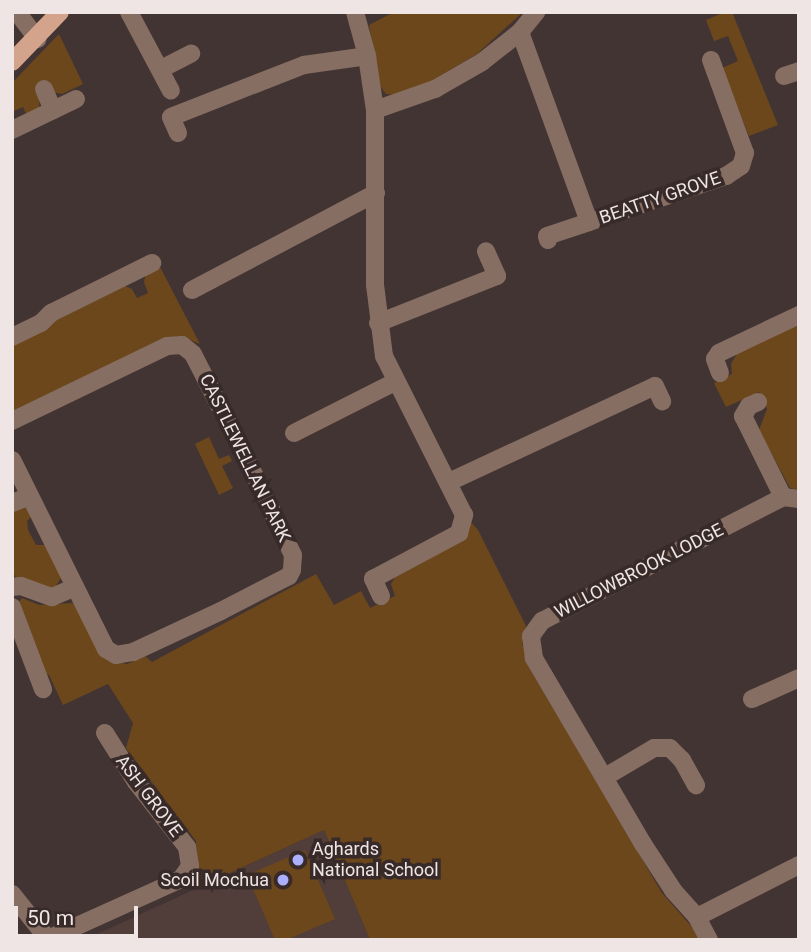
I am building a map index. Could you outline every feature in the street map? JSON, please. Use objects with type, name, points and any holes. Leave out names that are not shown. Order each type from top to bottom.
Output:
[{"type":"main road","points":[[12,62],[61,12]]},
{"type":"street","points":[[17,12],[37,39]]},
{"type":"street","points":[[129,12],[171,91]]},
{"type":"street","points":[[355,12],[367,56],[375,110],[376,193],[373,247],[378,323],[384,356],[464,515],[459,533],[373,579],[381,596]]},
{"type":"street","points":[[375,110],[435,89],[482,62],[520,32],[536,12]]},
{"type":"street","name":"BEATTY GROVE","points":[[520,32],[589,222]]},
{"type":"street","points":[[160,69],[191,54]]},
{"type":"street","points":[[178,133],[170,117],[304,65],[367,56]]},
{"type":"street","name":"BEATTY GROVE","points":[[548,240],[547,236],[726,176],[741,166],[745,153],[712,60]]},
{"type":"street","points":[[44,89],[53,110]]},
{"type":"street","points":[[12,130],[76,99]]},
{"type":"street","points":[[192,290],[376,193]]},
{"type":"street","points":[[378,323],[497,275],[486,251]]},
{"type":"street","points":[[12,337],[41,323],[51,313],[135,280],[152,262]]},
{"type":"street","points":[[720,373],[715,359],[719,353],[799,315]]},
{"type":"street","name":"CASTLEWELLAN PARK","points":[[12,421],[167,346],[182,345],[193,354],[293,555],[289,576],[124,655],[116,655],[106,649],[12,460]]},
{"type":"street","points":[[294,433],[395,382]]},
{"type":"street","points":[[449,482],[655,386],[662,401]]},
{"type":"street","name":"WILLOWBROOK LODGE","points":[[709,940],[697,917],[673,890],[643,844],[534,658],[531,646],[536,628],[542,621],[791,498],[743,416],[749,407],[758,402]]},
{"type":"street","points":[[12,503],[30,496]]},
{"type":"street","points":[[12,587],[21,586],[52,597],[75,587]]},
{"type":"street","points":[[12,607],[43,689]]},
{"type":"street","points":[[752,699],[799,678]]},
{"type":"street","name":"ASH GROVE","points":[[12,894],[47,939],[181,879],[190,866],[187,847],[136,782],[105,733]]},
{"type":"street","points":[[605,777],[654,748],[670,748],[682,760],[696,785]]},
{"type":"street","points":[[697,917],[799,865]]},
{"type":"shaded area","points":[[394,12],[523,12],[477,54],[414,91],[396,95],[386,94],[380,86],[369,25]]},
{"type":"shaded area","points":[[732,12],[778,125],[749,136],[722,68],[738,61],[728,36],[714,41],[706,20]]},
{"type":"shaded area","points":[[59,34],[83,84],[62,94],[53,92],[47,81],[37,87],[40,96],[39,108],[26,114],[23,107],[12,112],[12,83]]},
{"type":"shaded area","points":[[159,265],[200,344],[180,336],[159,340],[137,355],[12,412],[12,345],[52,320],[123,285],[132,289],[137,298],[148,293],[144,282],[146,274]]},
{"type":"shaded area","points":[[799,324],[799,490],[790,488],[759,430],[767,409],[759,392],[726,407],[714,383],[732,374],[731,364],[738,352]]},
{"type":"shaded area","points":[[209,437],[219,459],[229,455],[232,461],[222,466],[233,488],[219,495],[195,444]]},
{"type":"shaded area","points":[[26,507],[32,516],[27,521],[28,530],[36,545],[47,545],[61,578],[55,587],[48,590],[17,581],[12,569],[12,511]]},
{"type":"shaded area","points":[[470,521],[478,530],[526,626],[522,643],[530,669],[662,893],[692,927],[699,940],[370,940],[324,830],[195,889],[196,841],[126,748],[133,723],[108,684],[63,705],[49,675],[45,674],[18,603],[22,598],[39,605],[73,603],[111,661],[127,664],[145,656],[152,662],[316,574],[334,605],[361,591],[370,608],[395,596],[391,584],[395,577],[461,541]]},
{"type":"shaded area","name":"Aghards National School","points":[[324,830],[370,940],[84,940]]},
{"type":"shaded area","points":[[305,850],[335,919],[286,940],[275,940],[247,875]]},
{"type":"place","name":"Aghards National School","points":[[298,860]]},
{"type":"place","name":"Scoil Mochua","points":[[283,880]]}]
